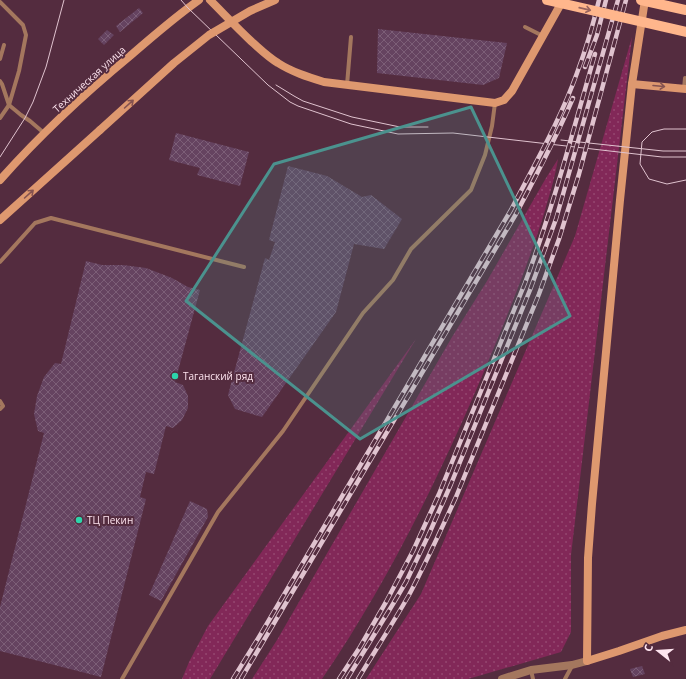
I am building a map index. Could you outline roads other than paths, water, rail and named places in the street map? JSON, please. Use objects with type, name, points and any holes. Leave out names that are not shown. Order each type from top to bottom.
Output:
[{"type":"main road","name":"Техническая улица","points":[[0,180],[44,133],[101,80],[174,18],[199,0]]},
{"type":"main road","points":[[210,0],[260,50],[277,62],[307,77],[324,82],[495,103],[504,100],[512,91],[564,0]]},
{"type":"main road","points":[[0,220],[174,63],[209,35],[250,11],[275,0]]},
{"type":"main road","points":[[547,0],[686,32]]},
{"type":"main road","points":[[641,0],[686,10]]},
{"type":"main road","points":[[645,0],[632,84],[590,531],[588,558],[587,661],[662,636],[686,630]]},
{"type":"main road","points":[[632,84],[685,89]]},
{"type":"street","points":[[502,679],[531,670],[572,665],[587,661]]},
{"type":"lane","points":[[0,2],[23,25],[26,35],[19,71],[9,105],[0,118]]},
{"type":"lane","points":[[525,27],[543,36]]},
{"type":"lane","points":[[347,85],[350,37]]},
{"type":"lane","points":[[0,59],[4,45]]},
{"type":"lane","points":[[685,78],[685,89]]},
{"type":"lane","points":[[0,81],[9,105],[44,133]]},
{"type":"lane","points":[[122,679],[218,512],[283,431],[363,313],[393,280],[411,249],[471,190],[484,155],[492,126],[495,103]]},
{"type":"lane","points":[[0,262],[34,223],[50,218],[244,267]]},
{"type":"lane","points":[[0,401],[2,406],[0,409]]},
{"type":"lane","points":[[565,679],[572,665]]},
{"type":"lane","points":[[531,670],[533,679]]},
{"type":"tram line","points":[[0,157],[25,118],[33,102],[46,67],[64,0]]},
{"type":"tram line","points":[[181,0],[268,85],[290,102],[351,124],[398,134],[453,133],[662,157],[686,157]]},
{"type":"tram line","points":[[276,85],[303,101],[352,117],[400,127],[428,127]]},
{"type":"tram line","points":[[686,129],[664,129],[652,132],[642,142],[640,164],[649,179],[667,184],[686,180]]},
{"type":"tram line","points":[[561,140],[663,151],[686,151]]},
{"type":"railway","points":[[233,679],[511,210],[563,108],[580,64],[592,28],[599,0]]},
{"type":"railway","points":[[585,67],[597,35],[606,0]]},
{"type":"railway","points":[[347,679],[406,582],[429,534],[451,484],[530,290],[556,219],[618,0]]},
{"type":"railway","points":[[358,679],[409,595],[433,546],[456,497],[539,294],[559,239],[579,174],[626,0]]},
{"type":"railway","points":[[339,679],[360,647],[386,602],[413,551],[439,494],[535,255],[545,226],[595,54]]},
{"type":"railway","points":[[241,679],[516,214],[553,142],[573,98]]},
{"type":"place","name":"Таганский ряд","points":[[175,376]]},
{"type":"place","name":"ТЦ Пекин","points":[[79,520]]}]
